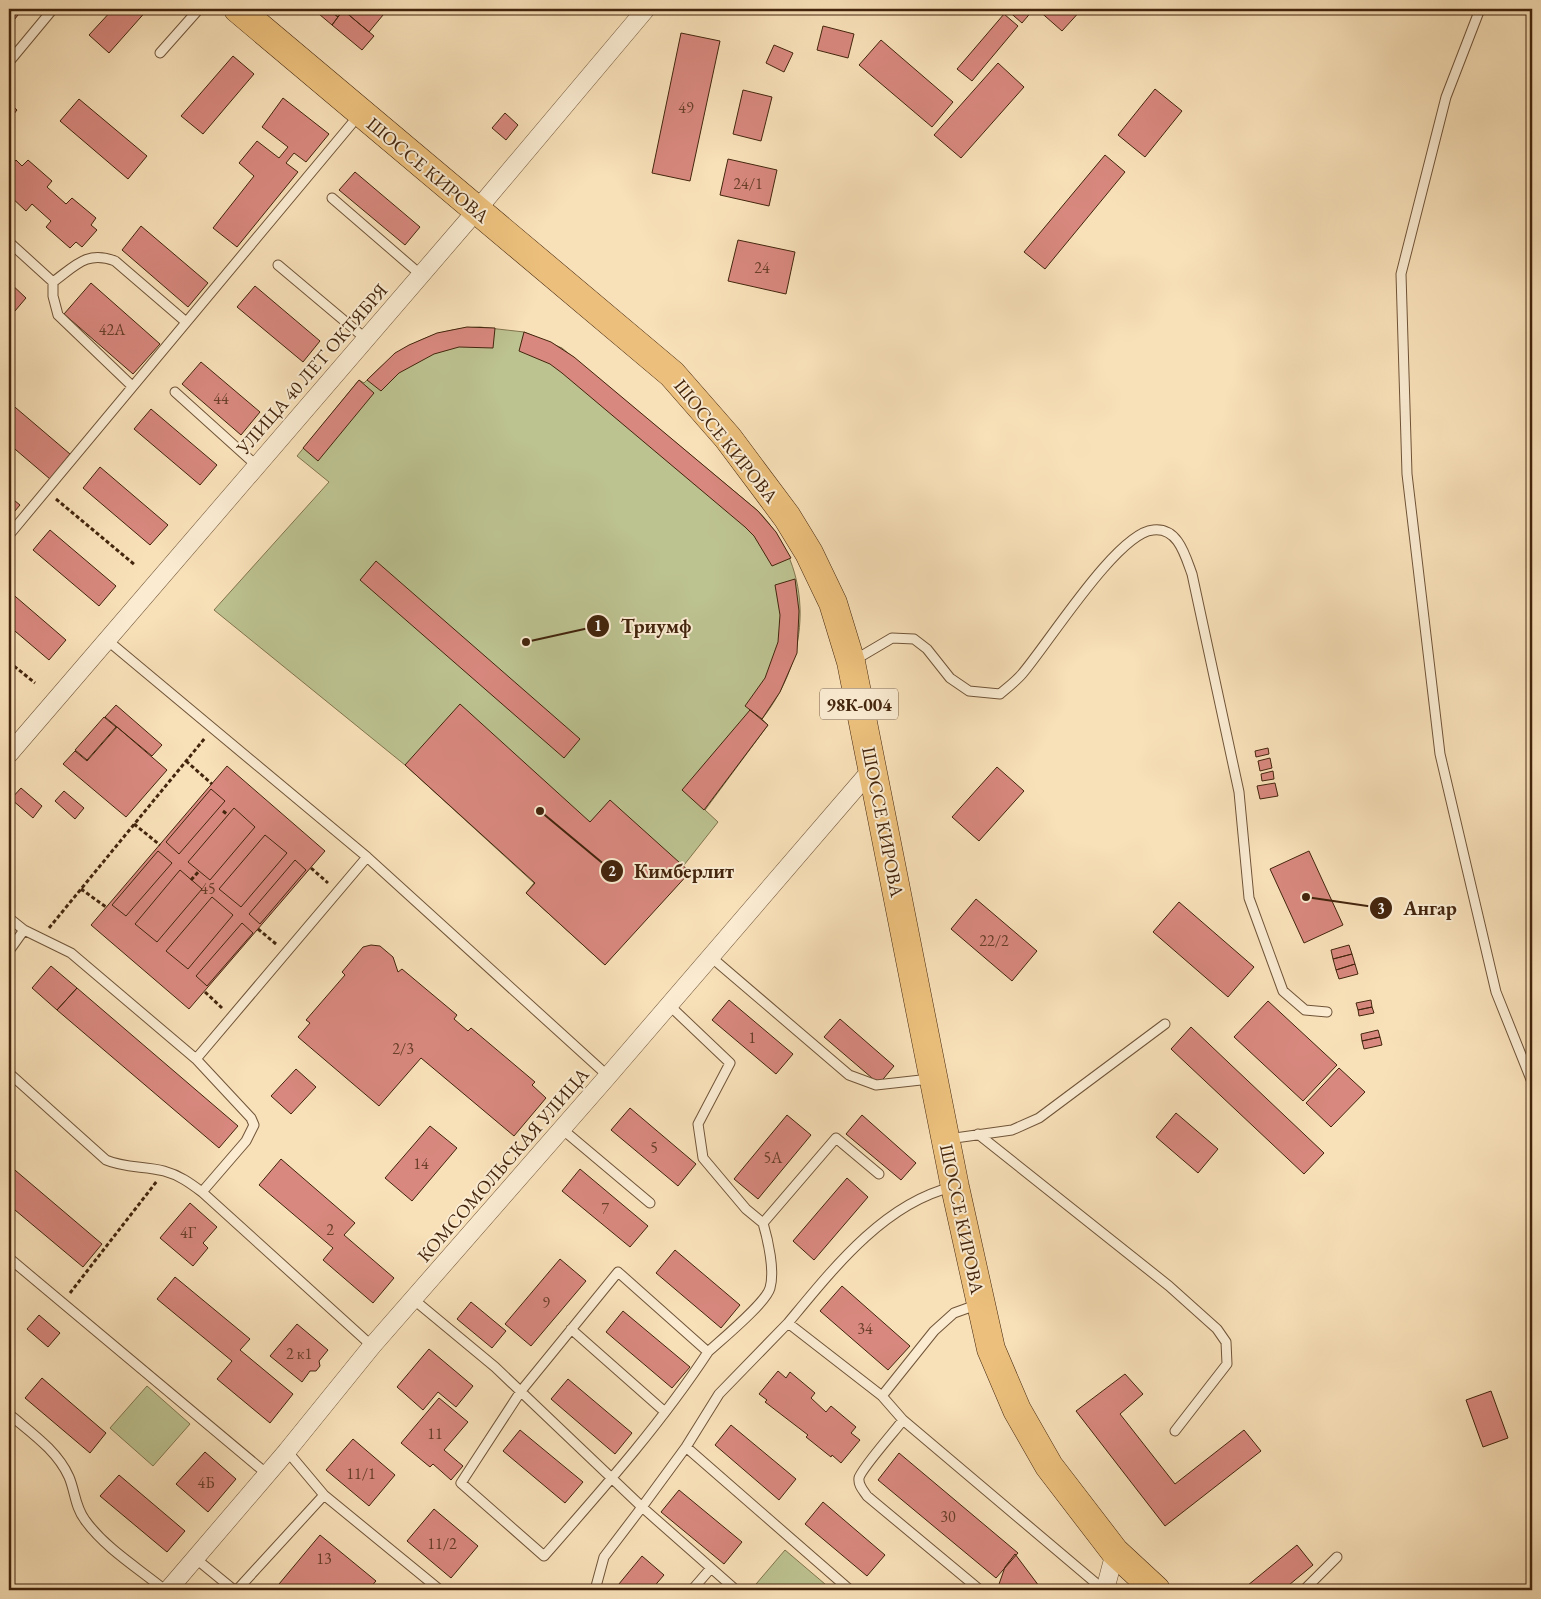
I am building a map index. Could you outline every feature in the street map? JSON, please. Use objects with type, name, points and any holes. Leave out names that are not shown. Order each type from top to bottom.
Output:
[{"type":"main road","name":"ШОССЕ КИРОВА","points":[[238,9],[672,374],[708,414],[787,517],[809,553],[832,603],[851,662],[955,1187],[991,1349],[1031,1436],[1068,1493],[1115,1552],[1156,1590]]},
{"type":"street","name":"УЛИЦА 40 ЛЕТ ОКТЯБРЯ","points":[[9,754],[476,211],[646,9]]},
{"type":"street","name":"КОМСОМОЛЬСКАЯ УЛИЦА","points":[[166,1590],[287,1451],[372,1346],[670,1005],[872,769]]},
{"type":"street","points":[[1105,1590],[1115,1552]]},
{"type":"lane","points":[[9,62],[53,9]]},
{"type":"lane","points":[[160,53],[199,9]]},
{"type":"lane","points":[[1480,9],[1446,97],[1402,274],[1407,474],[1440,754],[1496,992],[1532,1082]]},
{"type":"lane","points":[[9,535],[361,113]]},
{"type":"lane","points":[[332,198],[421,275]]},
{"type":"lane","points":[[9,242],[53,282]]},
{"type":"lane","points":[[53,282],[88,257],[106,257],[115,261],[186,322]]},
{"type":"lane","points":[[278,265],[366,339]]},
{"type":"lane","points":[[53,282],[52,296],[58,315],[132,386]]},
{"type":"lane","points":[[175,392],[257,466]]},
{"type":"lane","points":[[851,662],[892,638],[914,639],[927,649],[950,678],[969,691],[1000,694],[1021,675],[1116,553],[1138,534],[1154,530],[1169,533],[1182,546],[1194,583],[1239,792],[1249,898],[1282,991],[1305,1010],[1327,1012]]},
{"type":"lane","points":[[107,640],[367,857],[608,1076]]},
{"type":"lane","points":[[196,1059],[367,857]]},
{"type":"lane","points":[[9,918],[24,930],[71,953],[196,1059],[246,1112],[254,1125],[246,1141],[202,1192]]},
{"type":"lane","points":[[9,951],[24,930]]},
{"type":"lane","points":[[711,957],[849,1074],[876,1085],[934,1078]]},
{"type":"lane","points":[[670,1005],[730,1063],[698,1124],[703,1158],[746,1210],[763,1223],[770,1248],[770,1289],[748,1316],[708,1352],[665,1412],[612,1478],[544,1556],[462,1483],[521,1391],[618,1272],[708,1352]]},
{"type":"lane","points":[[946,1139],[1012,1130],[1039,1118],[1165,1024]]},
{"type":"lane","points":[[9,1073],[106,1160],[116,1164],[165,1171],[182,1178],[202,1192],[372,1346]]},
{"type":"lane","points":[[562,1129],[650,1203]]},
{"type":"lane","points":[[978,1134],[1169,1286],[1217,1329],[1226,1342],[1227,1364],[1175,1431]]},
{"type":"lane","points":[[763,1223],[836,1138],[879,1174]]},
{"type":"lane","points":[[595,1590],[604,1557],[686,1448],[719,1394],[788,1323],[840,1260],[884,1223],[914,1201],[931,1192],[955,1187]]},
{"type":"lane","points":[[9,1258],[267,1474]]},
{"type":"lane","points":[[413,1299],[495,1367],[642,1507],[736,1590]]},
{"type":"lane","points":[[882,1396],[934,1331],[954,1313],[980,1304]]},
{"type":"lane","points":[[788,1323],[882,1396],[903,1420],[1105,1590]]},
{"type":"lane","points":[[571,1330],[665,1412]]},
{"type":"lane","points":[[9,1414],[58,1459],[69,1477],[75,1502],[83,1518],[96,1534],[166,1590]]},
{"type":"lane","points":[[903,1420],[868,1463],[859,1478],[860,1486],[867,1496],[980,1590]]},
{"type":"lane","points":[[686,1448],[850,1590]]},
{"type":"lane","points":[[287,1451],[324,1495],[440,1590]]},
{"type":"lane","points":[[237,1590],[324,1495]]},
{"type":"lane","points":[[1304,1590],[1337,1557]]},
{"type":"lane","points":[[195,1558],[234,1590]]},
{"type":"lane","points":[[692,1590],[711,1568]]},
{"type":"path","points":[[56,498],[135,565]]},
{"type":"path","points":[[9,662],[35,683]]},
{"type":"path","points":[[40,938],[213,728]]},
{"type":"path","points":[[186,761],[212,784]]},
{"type":"path","points":[[223,811],[228,815]]},
{"type":"path","points":[[134,824],[160,845]]},
{"type":"path","points":[[310,868],[338,892]]},
{"type":"path","points":[[191,880],[199,871]]},
{"type":"path","points":[[81,889],[106,907]]},
{"type":"path","points":[[258,929],[286,953]]},
{"type":"path","points":[[204,992],[232,1016]]},
{"type":"path","points":[[62,1302],[165,1171]]},
{"type":"green space","points":[[480,327],[524,332],[562,348],[758,511],[777,534],[790,560],[798,586],[800,614],[798,641],[790,669],[778,695],[762,719],[768,725],[705,810],[718,822],[605,965],[526,893],[534,883],[405,765],[214,610],[329,482],[297,456],[359,380],[364,383],[402,350],[430,336]]},
{"type":"green space","points":[[147,1386],[190,1424],[153,1466],[110,1428]]},
{"type":"green space","points":[[785,1550],[832,1590],[751,1590]]},
{"type":"building","points":[[9,9],[23,9],[9,26]]},
{"type":"building","points":[[113,9],[148,9],[109,53],[89,35]]},
{"type":"building","points":[[313,9],[328,9],[338,17],[332,25]]},
{"type":"building","points":[[328,9],[345,9],[338,17]]},
{"type":"building","points":[[388,9],[369,32],[343,10]]},
{"type":"building","points":[[1006,9],[1032,9],[1033,10],[1022,23]]},
{"type":"building","points":[[1037,9],[1082,9],[1062,31]]},
{"type":"building","points":[[343,10],[374,36],[362,50],[332,25]]},
{"type":"building","points":[[1004,14],[1018,26],[972,81],[957,69]]},
{"type":"building","points":[[823,26],[854,34],[848,58],[817,50]]},
{"type":"building","points":[[681,33],[720,41],[690,181],[652,173]]},
{"type":"building","points":[[881,40],[953,102],[932,127],[859,65]]},
{"type":"building","points":[[774,45],[793,53],[784,72],[766,63]]},
{"type":"building","points":[[233,56],[254,74],[203,134],[181,116]]},
{"type":"building","points":[[998,63],[1024,87],[961,158],[934,135]]},
{"type":"building","points":[[1155,89],[1182,111],[1145,157],[1118,135]]},
{"type":"building","points":[[743,90],[772,97],[761,141],[733,134]]},
{"type":"building","points":[[283,98],[329,134],[306,162],[294,153],[286,163],[298,172],[237,247],[213,228],[254,176],[239,163],[257,141],[279,158],[288,147],[262,127]]},
{"type":"building","points":[[79,99],[147,156],[128,179],[60,121]]},
{"type":"building","points":[[9,103],[17,110],[9,120]]},
{"type":"building","points":[[505,113],[518,125],[506,140],[492,128]]},
{"type":"building","points":[[1105,155],[1125,172],[1045,269],[1024,252]]},
{"type":"building","points":[[728,159],[777,170],[769,206],[720,195]]},
{"type":"building","points":[[16,160],[22,166],[28,160],[52,181],[47,187],[66,204],[72,198],[96,218],[91,225],[97,230],[82,247],[76,242],[70,248],[46,227],[51,221],[32,204],[26,211],[9,195],[9,168]]},
{"type":"building","points":[[355,172],[420,227],[405,245],[339,190]]},
{"type":"building","points":[[141,226],[208,283],[188,307],[122,250]]},
{"type":"building","points":[[738,240],[795,252],[786,294],[728,281]]},
{"type":"building","points":[[9,282],[26,298],[9,318]]},
{"type":"building","points":[[91,283],[160,344],[133,374],[64,314]]},
{"type":"building","points":[[255,286],[320,341],[303,362],[237,307]]},
{"type":"building","points":[[467,327],[495,328],[493,348],[459,347],[434,354],[399,373],[381,391],[367,380],[395,353],[409,345],[437,333]]},
{"type":"building","points":[[524,332],[551,342],[574,357],[758,511],[776,532],[791,558],[772,566],[754,536],[745,527],[562,373],[550,364],[519,351]]},
{"type":"building","points":[[201,362],[260,412],[241,435],[182,384]]},
{"type":"building","points":[[359,380],[374,393],[318,461],[303,448]]},
{"type":"building","points":[[9,402],[70,454],[50,479],[9,444]]},
{"type":"building","points":[[151,409],[217,465],[200,485],[134,429]]},
{"type":"building","points":[[100,467],[168,525],[150,545],[83,488]]},
{"type":"building","points":[[9,496],[20,505],[9,518]]},
{"type":"building","points":[[50,530],[116,586],[99,606],[33,550]]},
{"type":"building","points":[[376,561],[580,739],[564,758],[360,580]]},
{"type":"building","points":[[795,579],[799,611],[797,653],[780,692],[762,719],[745,706],[765,678],[778,642],[780,615],[775,585]]},
{"type":"building","points":[[9,591],[66,640],[49,660],[9,626]]},
{"type":"building","points":[[460,704],[590,822],[610,800],[690,872],[605,965],[526,893],[535,883],[405,765]]},
{"type":"building","points":[[116,705],[162,745],[152,756],[105,717]]},
{"type":"building","points":[[750,710],[768,725],[704,810],[682,790]]},
{"type":"building","points":[[104,717],[116,727],[87,760],[75,750]]},
{"type":"building","points":[[117,727],[167,770],[126,817],[63,764],[75,751],[87,761]]},
{"type":"building","points":[[1268,748],[1269,754],[1256,757],[1255,751]]},
{"type":"building","points":[[1270,758],[1272,768],[1260,771],[1258,761]]},
{"type":"building","points":[[227,766],[325,851],[189,1009],[91,925]]},
{"type":"building","points":[[997,767],[1024,791],[979,841],[952,817]]},
{"type":"building","points":[[1273,771],[1274,779],[1262,781],[1261,774]]},
{"type":"building","points":[[1275,783],[1278,796],[1260,799],[1257,786]]},
{"type":"building","points":[[21,788],[42,806],[33,818],[11,799]]},
{"type":"building","points":[[211,789],[225,801],[179,854],[166,842]]},
{"type":"building","points":[[64,791],[84,808],[75,819],[55,801]]},
{"type":"building","points":[[234,808],[255,827],[210,880],[188,862]]},
{"type":"building","points":[[265,835],[287,853],[241,907],[219,889]]},
{"type":"building","points":[[158,851],[172,863],[126,916],[112,905]]},
{"type":"building","points":[[1309,851],[1343,925],[1304,943],[1270,869]]},
{"type":"building","points":[[295,860],[306,870],[260,924],[249,914]]},
{"type":"building","points":[[180,870],[202,889],[157,942],[135,924]]},
{"type":"building","points":[[212,897],[233,915],[188,969],[166,951]]},
{"type":"building","points":[[976,899],[1037,951],[1012,981],[951,929]]},
{"type":"building","points":[[1179,902],[1254,967],[1228,997],[1153,932]]},
{"type":"building","points":[[242,923],[253,933],[207,986],[196,976]]},
{"type":"building","points":[[371,945],[380,946],[393,957],[398,972],[402,969],[457,1015],[454,1019],[468,1031],[471,1028],[535,1082],[532,1085],[546,1098],[514,1136],[421,1058],[379,1106],[298,1037],[310,1023],[306,1020],[345,975],[342,972],[363,947]]},
{"type":"building","points":[[1349,945],[1352,954],[1333,959],[1331,950]]},
{"type":"building","points":[[1352,954],[1355,964],[1336,970],[1333,959]]},
{"type":"building","points":[[1355,964],[1358,974],[1339,979],[1336,970]]},
{"type":"building","points":[[51,966],[77,988],[57,1010],[32,988]]},
{"type":"building","points":[[77,988],[238,1126],[219,1148],[57,1010]]},
{"type":"building","points":[[729,1000],[793,1054],[776,1074],[712,1020]]},
{"type":"building","points":[[1371,1000],[1372,1007],[1358,1010],[1356,1003]]},
{"type":"building","points":[[1268,1001],[1337,1065],[1303,1101],[1234,1037]]},
{"type":"building","points":[[1372,1007],[1374,1013],[1359,1016],[1358,1010]]},
{"type":"building","points":[[840,1019],[894,1066],[879,1084],[824,1037]]},
{"type":"building","points":[[1191,1027],[1324,1153],[1304,1174],[1171,1049]]},
{"type":"building","points":[[1378,1030],[1380,1037],[1362,1041],[1361,1034]]},
{"type":"building","points":[[1380,1037],[1382,1045],[1364,1049],[1362,1041]]},
{"type":"building","points":[[1339,1068],[1365,1092],[1331,1127],[1306,1103]]},
{"type":"building","points":[[296,1069],[316,1087],[291,1114],[271,1096]]},
{"type":"building","points":[[630,1108],[696,1164],[678,1186],[611,1130]]},
{"type":"building","points":[[1176,1113],[1218,1149],[1198,1173],[1156,1137]]},
{"type":"building","points":[[787,1115],[811,1135],[758,1199],[734,1179]]},
{"type":"building","points":[[862,1115],[916,1163],[901,1180],[846,1134]]},
{"type":"building","points":[[430,1126],[457,1148],[412,1201],[385,1178]]},
{"type":"building","points":[[281,1159],[355,1223],[344,1235],[394,1278],[373,1303],[323,1260],[333,1248],[259,1185]]},
{"type":"building","points":[[9,1165],[102,1244],[83,1267],[9,1205]]},
{"type":"building","points":[[580,1169],[648,1226],[630,1247],[562,1191]]},
{"type":"building","points":[[847,1178],[868,1197],[814,1260],[793,1241]]},
{"type":"building","points":[[190,1203],[217,1227],[203,1243],[208,1248],[193,1266],[160,1238]]},
{"type":"building","points":[[675,1250],[740,1305],[721,1328],[656,1273]]},
{"type":"building","points":[[560,1259],[586,1281],[531,1346],[505,1324]]},
{"type":"building","points":[[175,1277],[250,1339],[240,1350],[293,1394],[270,1423],[217,1379],[232,1361],[157,1299]]},
{"type":"building","points":[[842,1286],[910,1346],[888,1370],[820,1311]]},
{"type":"building","points":[[471,1302],[506,1331],[492,1348],[457,1319]]},
{"type":"building","points":[[623,1311],[690,1367],[672,1388],[606,1332]]},
{"type":"building","points":[[39,1315],[60,1333],[48,1347],[27,1329]]},
{"type":"building","points":[[297,1324],[328,1350],[319,1361],[320,1366],[316,1371],[310,1371],[302,1382],[270,1356]]},
{"type":"building","points":[[429,1349],[473,1386],[456,1407],[438,1392],[423,1410],[397,1387]]},
{"type":"building","points":[[778,1371],[786,1378],[790,1372],[815,1393],[811,1398],[826,1412],[831,1406],[856,1427],[851,1433],[860,1440],[841,1463],[806,1437],[808,1435],[765,1402],[767,1400],[759,1394]]},
{"type":"building","points":[[1125,1374],[1143,1394],[1120,1414],[1175,1484],[1244,1430],[1261,1451],[1165,1526],[1076,1411]]},
{"type":"building","points":[[42,1378],[106,1433],[90,1453],[25,1398]]},
{"type":"building","points":[[568,1379],[632,1433],[615,1454],[551,1399]]},
{"type":"building","points":[[1491,1391],[1508,1438],[1483,1447],[1466,1400]]},
{"type":"building","points":[[439,1398],[468,1422],[444,1450],[463,1466],[451,1480],[433,1464],[430,1467],[401,1443]]},
{"type":"building","points":[[731,1425],[796,1479],[779,1500],[715,1445]]},
{"type":"building","points":[[520,1430],[583,1482],[565,1503],[503,1451]]},
{"type":"building","points":[[353,1439],[395,1475],[369,1506],[326,1470]]},
{"type":"building","points":[[205,1452],[236,1479],[208,1512],[176,1484]]},
{"type":"building","points":[[899,1453],[1018,1553],[996,1578],[878,1480]]},
{"type":"building","points":[[119,1475],[185,1531],[167,1552],[100,1496]]},
{"type":"building","points":[[679,1490],[742,1542],[724,1564],[661,1512]]},
{"type":"building","points":[[823,1502],[885,1555],[867,1576],[805,1524]]},
{"type":"building","points":[[434,1509],[478,1546],[451,1578],[407,1541]]},
{"type":"building","points":[[320,1535],[376,1581],[368,1590],[274,1590]]},
{"type":"building","points":[[1297,1545],[1313,1565],[1283,1590],[1242,1590]]},
{"type":"building","points":[[1015,1554],[1039,1586],[1035,1590],[1003,1590],[998,1587],[1005,1567]]},
{"type":"building","points":[[642,1556],[664,1575],[651,1590],[614,1590]]},
{"type":"place","name":"Триумф","points":[[526,642]]},
{"type":"place","name":"Кимберлит","points":[[540,811]]},
{"type":"place","name":"Ангар","points":[[1306,897]]}]
